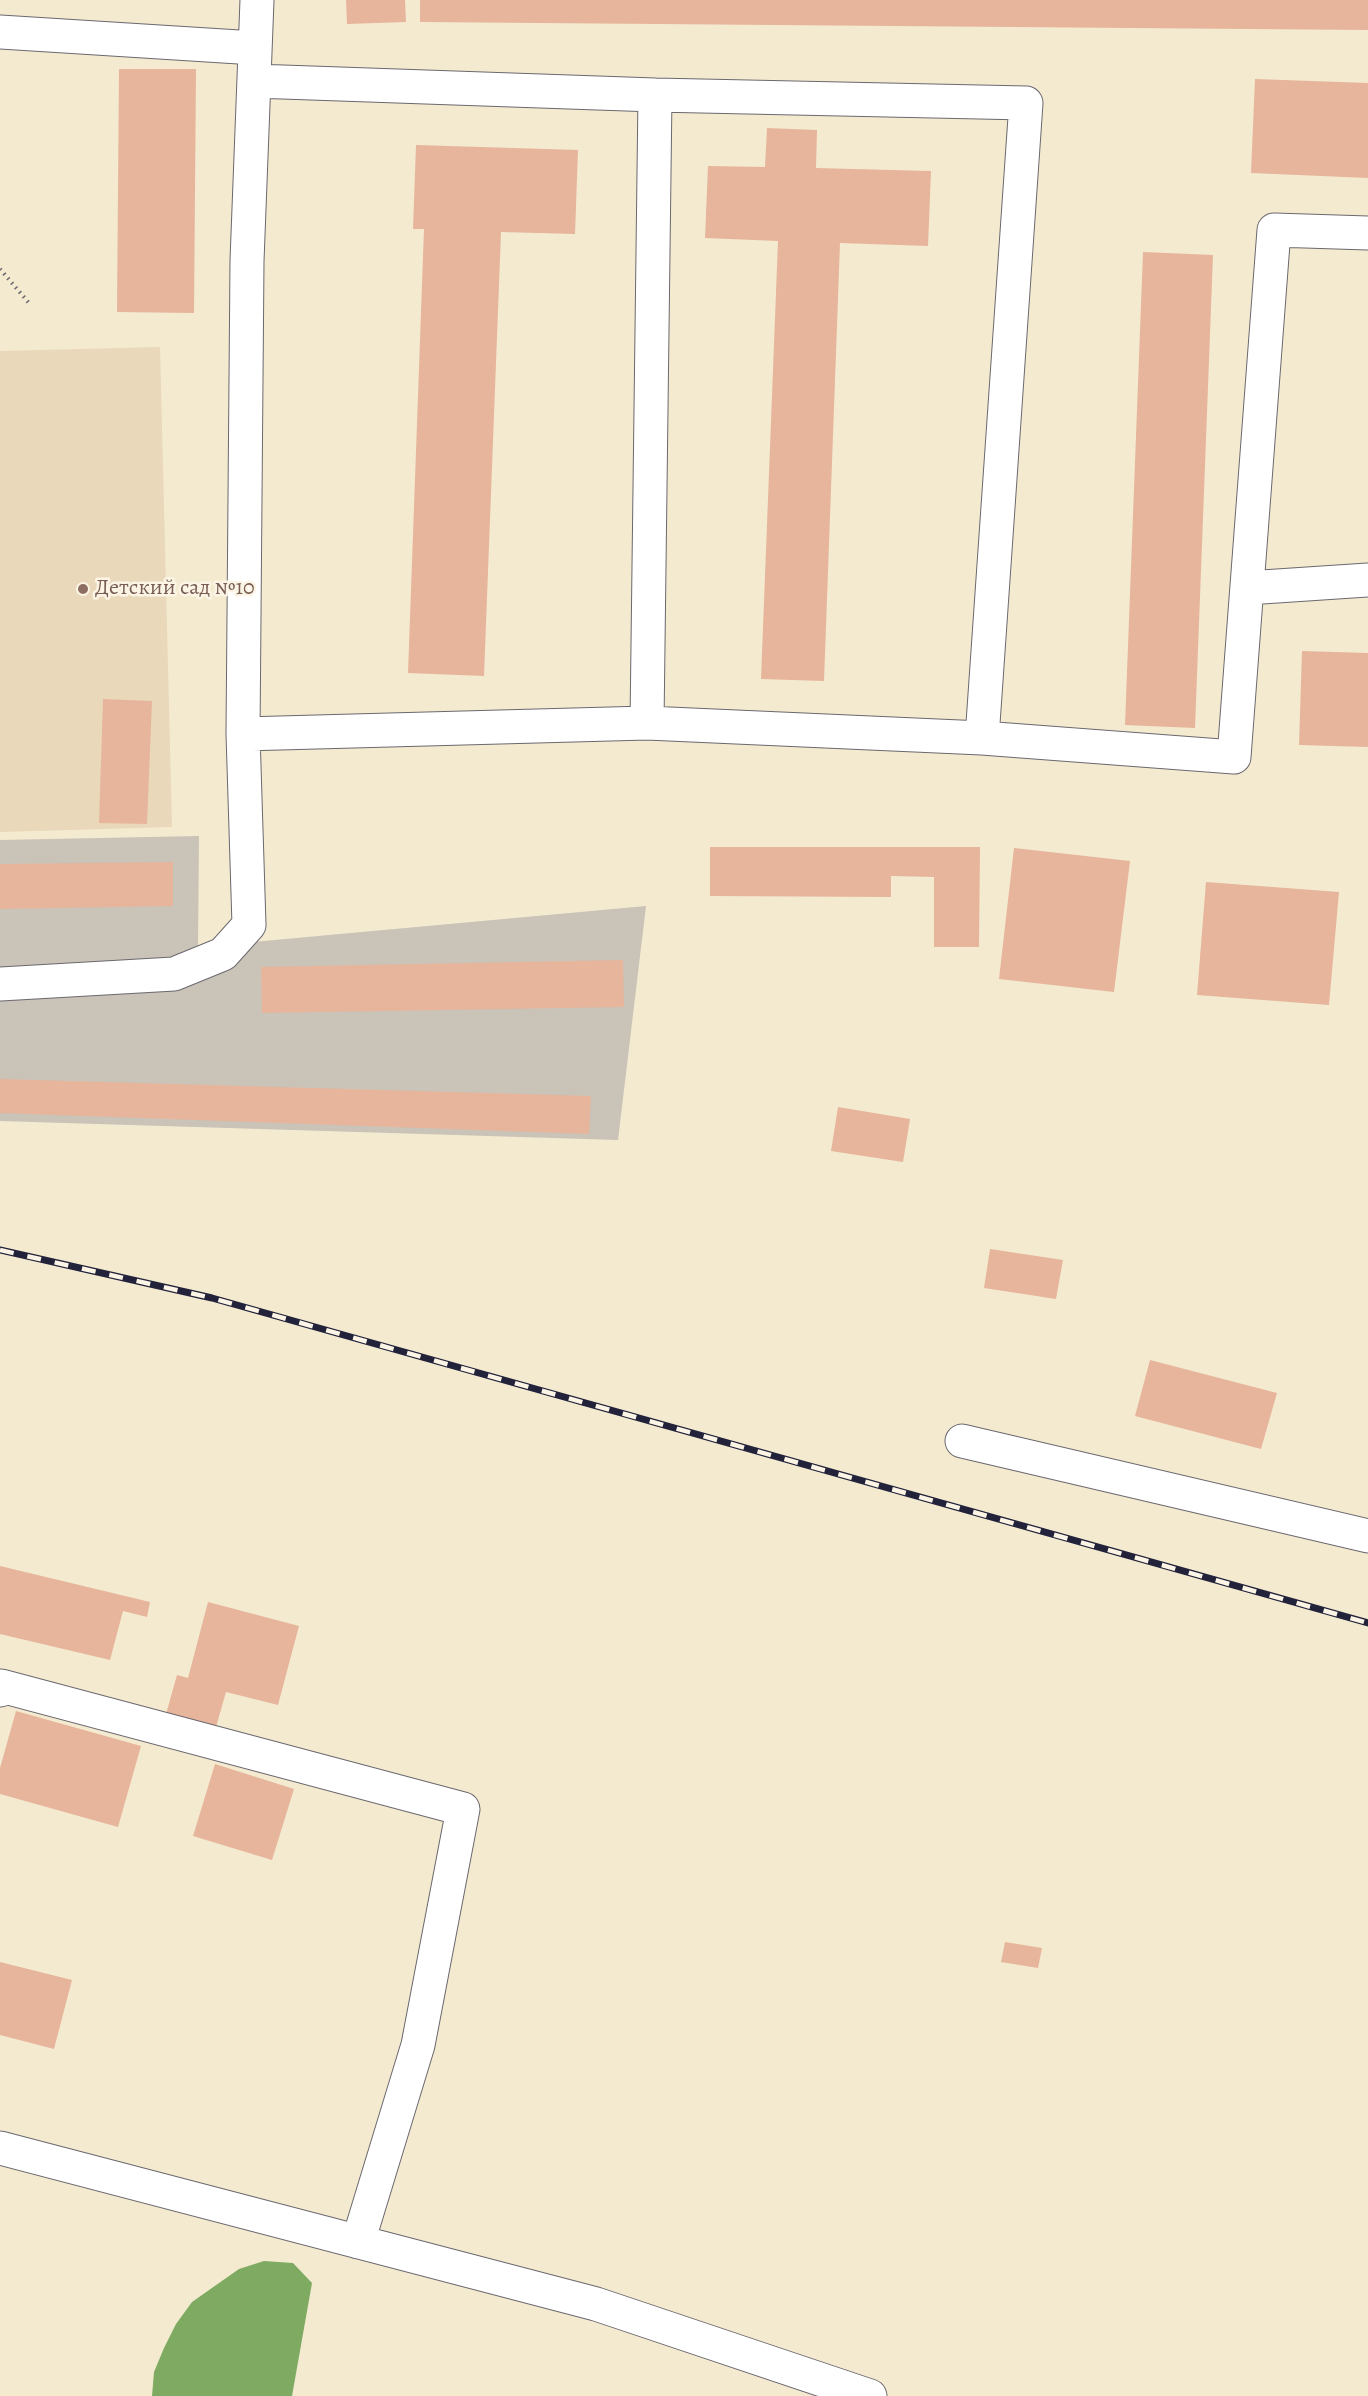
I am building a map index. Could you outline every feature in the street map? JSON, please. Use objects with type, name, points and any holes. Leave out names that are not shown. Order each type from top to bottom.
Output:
[{"type":"lane","points":[[0,984],[174,974],[223,954],[249,925],[243,734],[247,261],[257,0]]},
{"type":"lane","points":[[0,32],[255,48]]},
{"type":"lane","points":[[254,81],[655,95],[1026,103],[982,738]]},
{"type":"lane","points":[[646,723],[655,95]]},
{"type":"lane","points":[[243,734],[646,723],[982,738],[1234,757],[1274,230],[1368,233]]},
{"type":"lane","points":[[1247,588],[1368,580]]},
{"type":"lane","points":[[962,1442],[1368,1536]]},
{"type":"lane","points":[[0,1690],[1,1686],[463,1809],[418,2044],[358,2242]]},
{"type":"lane","points":[[0,2148],[596,2304],[870,2396]]},
{"type":"path","points":[[0,269],[29,303]]},
{"type":"shaded area","name":"Детский сад №10","points":[[160,347],[172,827],[0,832],[0,351]]},
{"type":"shaded area","points":[[199,836],[198,947],[646,906],[618,1140],[0,1121],[0,840]]},
{"type":"green space","points":[[264,2261],[293,2263],[312,2283],[292,2396],[152,2396],[154,2372],[164,2348],[176,2324],[192,2302],[239,2269]]},
{"type":"building","points":[[346,0],[405,0],[406,22],[347,24]]},
{"type":"building","points":[[420,0],[1368,0],[1368,30],[420,22]]},
{"type":"building","points":[[119,69],[196,69],[194,313],[117,312]]},
{"type":"building","points":[[1255,79],[1368,83],[1368,178],[1251,173]]},
{"type":"building","points":[[767,128],[817,130],[816,168],[931,171],[928,246],[840,243],[824,681],[761,679],[778,241],[705,238],[708,166],[765,167]]},
{"type":"building","points":[[416,145],[578,150],[575,234],[501,232],[484,676],[408,673],[424,229],[413,229]]},
{"type":"building","points":[[1143,252],[1213,255],[1195,728],[1125,725]]},
{"type":"building","points":[[1302,651],[1368,653],[1368,747],[1299,745]]},
{"type":"building","points":[[103,699],[152,701],[147,824],[99,823]]},
{"type":"building","points":[[710,847],[980,847],[979,947],[934,947],[934,877],[891,876],[891,897],[710,896]]},
{"type":"building","points":[[1014,848],[1130,861],[1114,992],[999,979]]},
{"type":"building","points":[[173,862],[173,906],[0,909],[0,864]]},
{"type":"building","points":[[1206,882],[1339,892],[1329,1005],[1197,995]]},
{"type":"building","points":[[623,960],[624,1007],[262,1013],[261,967]]},
{"type":"building","points":[[0,1079],[591,1096],[589,1134],[0,1113]]},
{"type":"building","points":[[838,1107],[910,1119],[903,1162],[831,1151]]},
{"type":"building","points":[[990,1249],[1063,1260],[1056,1299],[984,1288]]},
{"type":"building","points":[[1150,1360],[1277,1393],[1261,1449],[1135,1416]]},
{"type":"building","points":[[0,1566],[150,1602],[147,1617],[123,1611],[110,1660],[0,1634]]},
{"type":"building","points":[[208,1602],[299,1626],[278,1705],[226,1692],[216,1727],[166,1714],[177,1675],[188,1678]]},
{"type":"building","points":[[16,1711],[141,1746],[118,1827],[0,1794],[0,1768]]},
{"type":"building","points":[[215,1764],[294,1789],[272,1860],[193,1836]]},
{"type":"building","points":[[1005,1942],[1042,1948],[1038,1968],[1001,1962]]},
{"type":"building","points":[[0,1962],[72,1980],[54,2049],[0,2035]]},
{"type":"railway","points":[[0,1250],[212,1298],[1368,1623]]},
{"type":"place","name":"Детский сад №10","points":[[83,589]]}]
